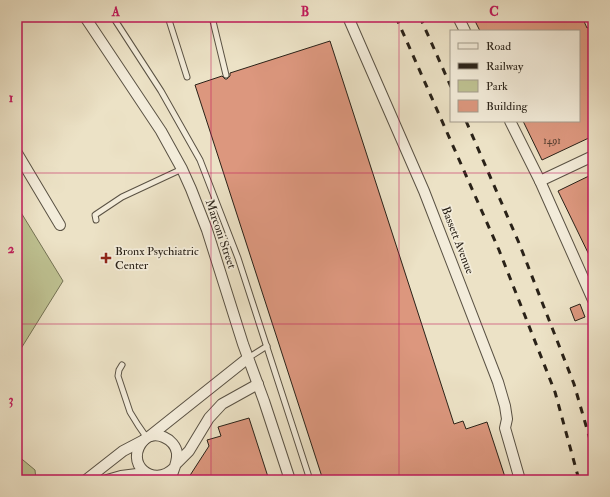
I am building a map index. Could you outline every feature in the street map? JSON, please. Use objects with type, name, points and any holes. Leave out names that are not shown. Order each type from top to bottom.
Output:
[{"type":"street","name":"Marconi Street","points":[[85,17],[151,114],[182,169],[207,230],[248,358],[290,480]]},
{"type":"street","name":"Bassett Avenue","points":[[348,17],[424,190],[498,382],[506,406],[507,418],[505,428],[520,480]]},
{"type":"street","points":[[458,17],[464,30]]},
{"type":"street","points":[[510,122],[540,181],[593,300]]},
{"type":"street","points":[[17,153],[60,225]]},
{"type":"street","points":[[540,181],[593,156]]},
{"type":"street","points":[[148,476],[141,469],[137,459],[138,450],[147,438],[248,358]]},
{"type":"street","points":[[107,480],[121,476],[155,476],[170,472],[189,450],[209,418],[222,404],[258,384]]},
{"type":"street","points":[[86,480],[123,451],[155,435],[165,437],[173,444],[177,452],[175,466],[170,480]]},
{"type":"lane","points":[[113,17],[161,91],[200,160],[238,258],[310,480]]},
{"type":"lane","points":[[168,17],[187,77]]},
{"type":"lane","points":[[212,17],[226,75]]},
{"type":"lane","points":[[96,220],[95,215],[122,197],[182,169]]},
{"type":"lane","points":[[248,358],[267,346]]},
{"type":"lane","points":[[122,365],[118,376],[130,412],[147,438]]},
{"type":"green space","points":[[17,206],[63,281],[17,355]]},
{"type":"green space","points":[[17,455],[35,470],[36,480],[17,480]]},
{"type":"building","points":[[473,17],[582,17],[587,28],[593,25],[593,136],[542,160],[523,122],[580,122],[580,30],[480,30]]},
{"type":"building","points":[[330,41],[454,424],[463,421],[466,429],[487,422],[506,480],[323,480],[195,85],[222,76],[227,79],[230,76],[230,73]]},
{"type":"building","points":[[593,174],[593,263],[558,191]]},
{"type":"building","points":[[580,304],[585,317],[575,321],[570,308]]},
{"type":"building","points":[[249,418],[269,480],[187,480],[209,446],[207,440],[221,436],[218,427]]},
{"type":"railway","points":[[396,17],[499,250],[555,392],[579,480]]},
{"type":"railway","points":[[420,17],[450,85]]},
{"type":"railway","points":[[466,122],[519,243],[574,384],[593,450]]},
{"type":"place","name":"Bronx Psychiatric Center","points":[[106,258]]}]
